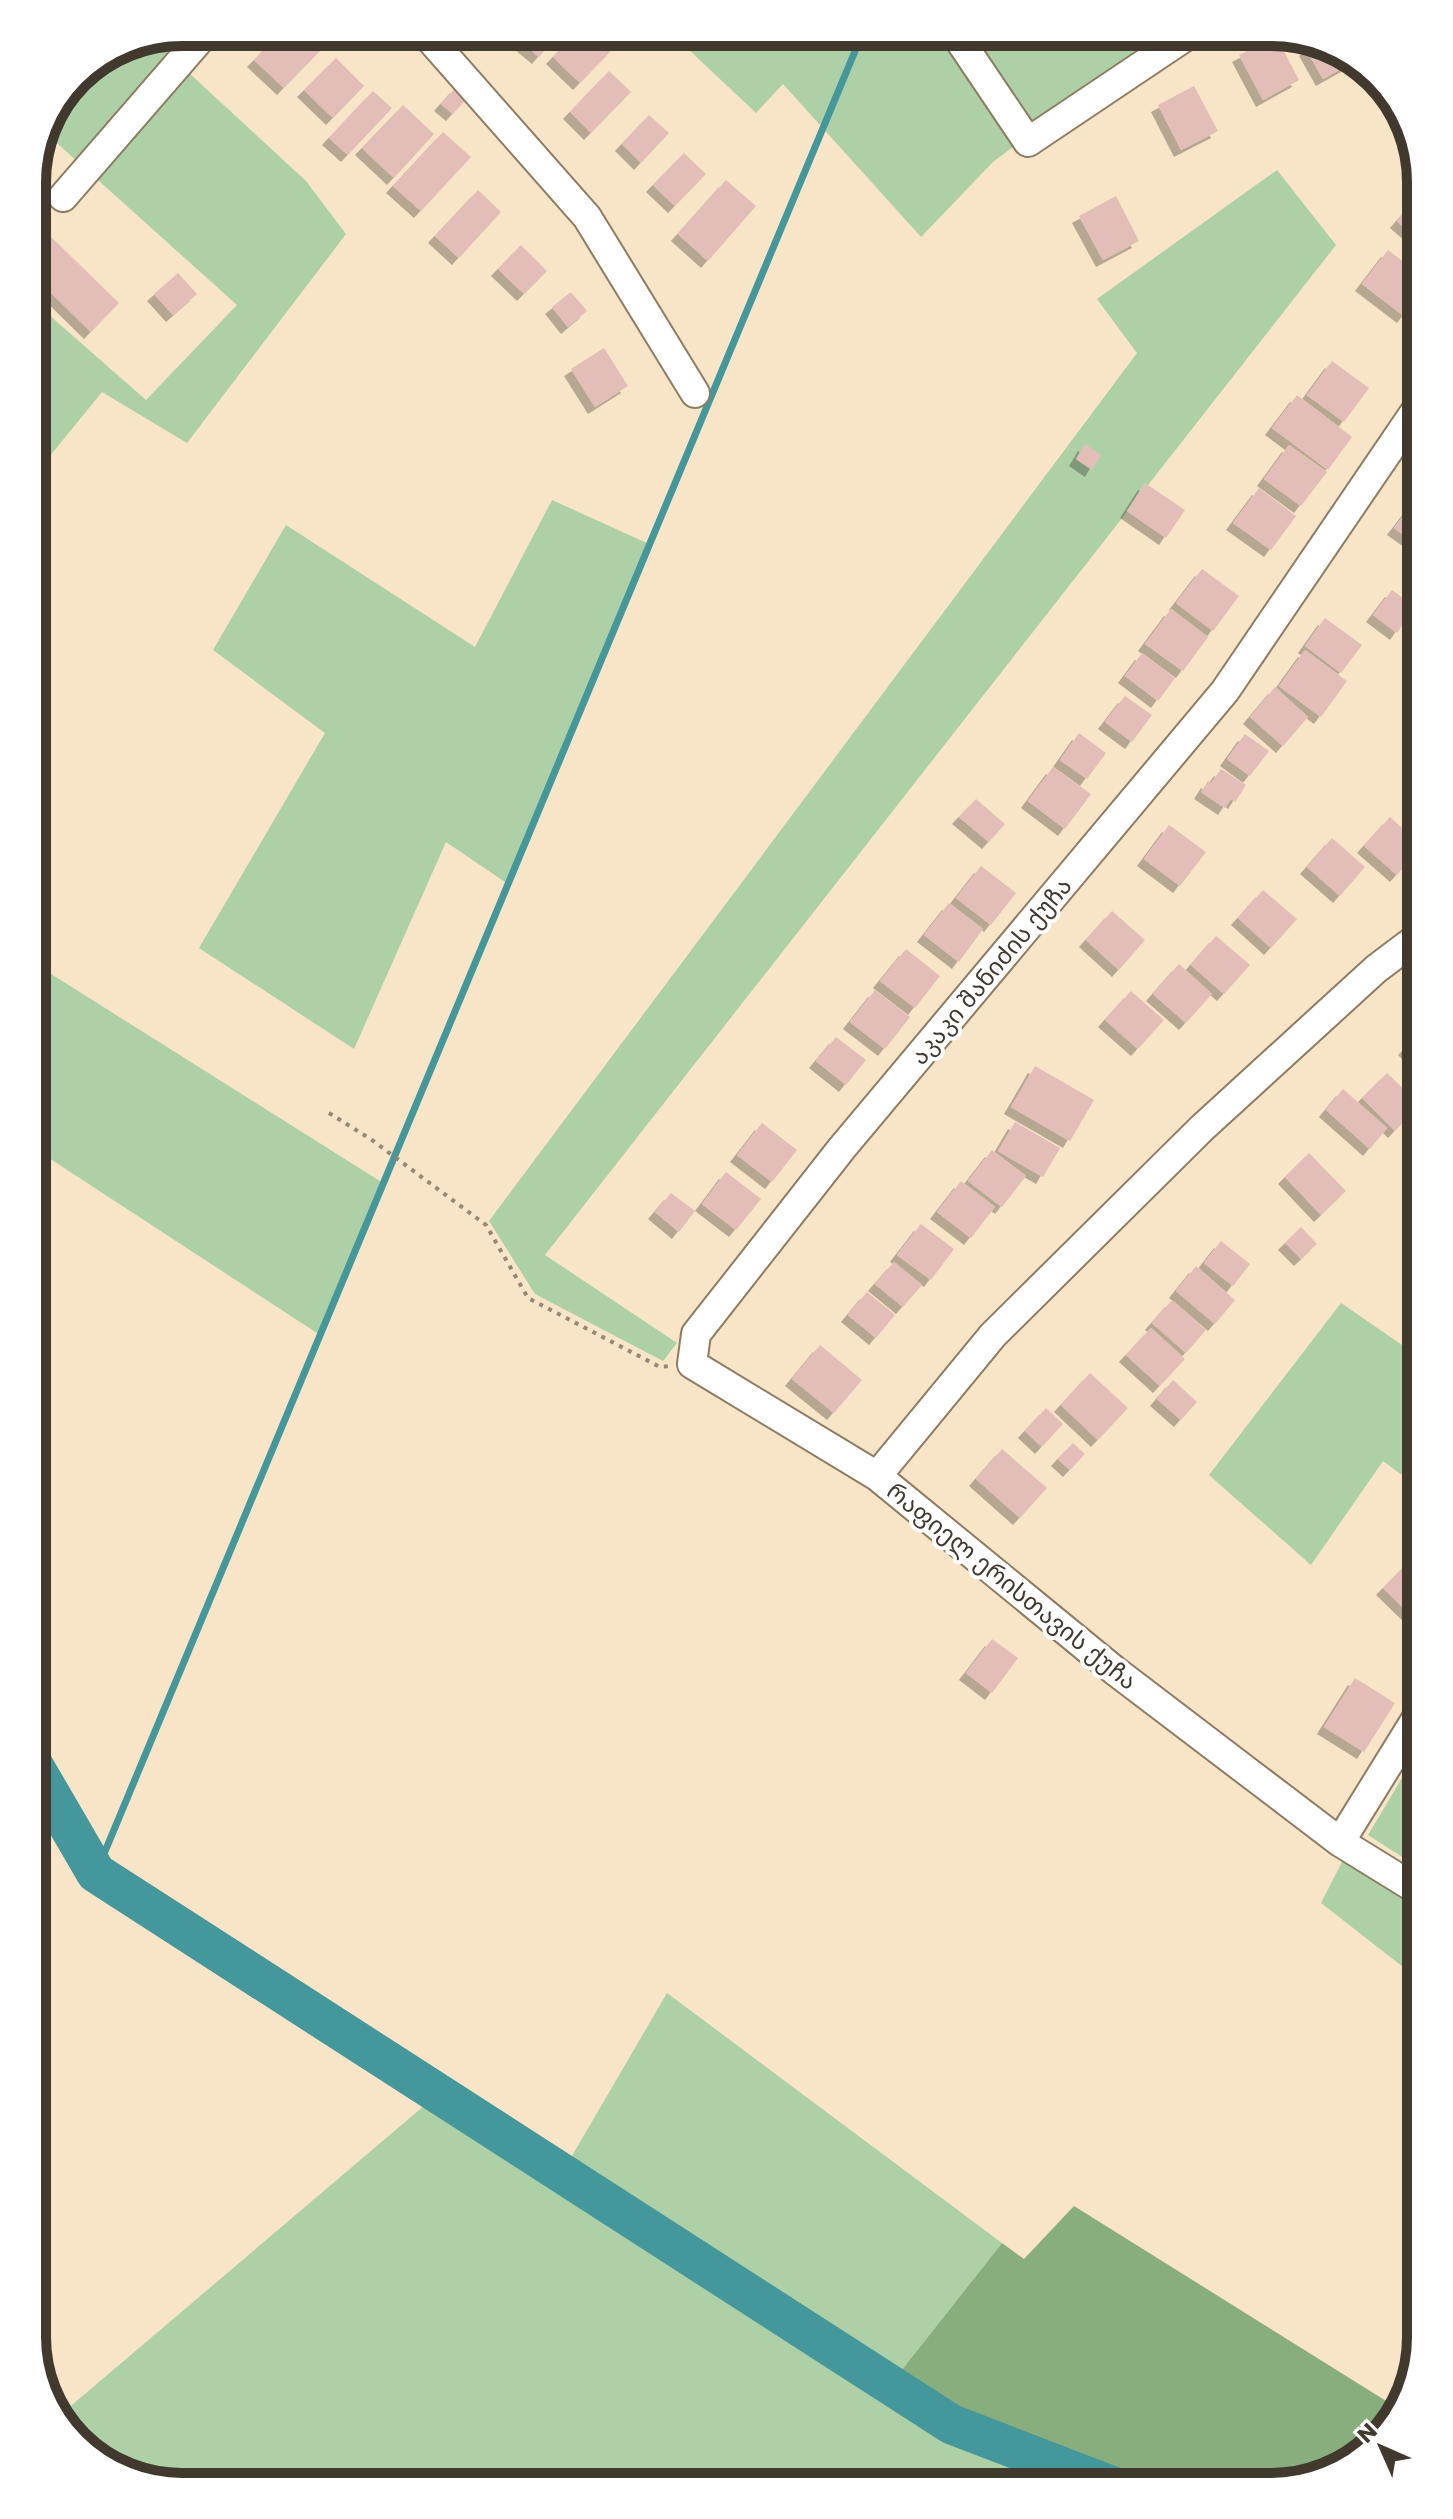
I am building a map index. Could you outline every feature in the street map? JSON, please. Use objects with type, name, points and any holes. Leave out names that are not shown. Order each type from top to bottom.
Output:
[{"type":"street","points":[[63,197],[194,46]]},
{"type":"street","points":[[436,46],[587,217],[695,393]]},
{"type":"street","points":[[963,46],[1028,142],[1171,46]]},
{"type":"street","name":"აკაკი შანიძის ქუჩა","points":[[692,1364],[696,1334],[842,1148],[1225,691],[1407,424]]},
{"type":"street","name":"რაფიელ ერისთავის ქუჩა","points":[[1407,946],[1376,969],[1202,1128],[993,1335],[877,1476],[1114,1670],[1340,1842],[1407,1883]]},
{"type":"street","points":[[692,1364],[877,1476]]},
{"type":"street","points":[[1340,1842],[1407,1734]]},
{"type":"path","points":[[329,1113],[386,1150],[486,1225],[528,1298],[660,1367],[692,1364]]},
{"type":"green space","points":[[685,46],[953,46],[1017,144],[993,162],[921,237],[783,84],[756,113]]},
{"type":"green space","points":[[980,46],[1143,46],[1036,129]]},
{"type":"green space","points":[[162,48],[306,181],[346,234],[187,443],[102,392],[46,461],[46,312],[146,400],[237,305],[54,140],[74,99],[92,80],[130,56]]},
{"type":"green space","points":[[1277,170],[1336,245],[545,1255],[677,1343],[663,1361],[535,1294],[489,1221],[1137,353],[1097,299]]},
{"type":"green space","points":[[552,500],[649,544],[508,884],[446,842],[354,1049],[199,948],[325,733],[213,650],[286,525],[475,647]]},
{"type":"green space","points":[[46,971],[383,1183],[320,1335],[46,1156]]},
{"type":"green space","points":[[1341,1303],[1407,1348],[1407,1479],[1383,1461],[1311,1565],[1209,1475]]},
{"type":"green space","points":[[1407,1770],[1407,1860],[1368,1835]]},
{"type":"green space","points":[[1343,1860],[1407,1899],[1407,1970],[1321,1903]]},
{"type":"green space","points":[[667,1993],[1002,2243],[890,2385],[951,2424],[1078,2473],[173,2473],[138,2466],[106,2450],[80,2427],[67,2409],[438,2094],[562,2173]]},
{"type":"green space","points":[[1074,2206],[1390,2403],[1388,2407],[1341,2407],[1341,2453],[1315,2466],[1271,2473],[1078,2473],[951,2424],[890,2385],[1002,2243],[1024,2259]]},
{"type":"building","points":[[268,46],[317,46],[321,50],[284,88],[254,60]]},
{"type":"building","points":[[526,46],[548,46],[539,57]]},
{"type":"building","points":[[564,46],[610,46],[613,49],[580,83],[553,57]]},
{"type":"building","points":[[1257,46],[1281,46],[1299,80],[1263,100],[1239,55]]},
{"type":"building","points":[[1307,51],[1344,67],[1323,79]]},
{"type":"building","points":[[336,58],[364,86],[333,118],[304,90]]},
{"type":"building","points":[[609,71],[631,92],[591,133],[570,112]]},
{"type":"building","points":[[457,86],[469,96],[453,114],[441,104]]},
{"type":"building","points":[[1194,86],[1218,131],[1181,150],[1158,105]]},
{"type":"building","points":[[373,91],[392,108],[348,155],[329,138]]},
{"type":"building","points":[[403,105],[434,134],[394,178],[362,148]]},
{"type":"building","points":[[649,115],[669,133],[641,163],[622,144]]},
{"type":"building","points":[[443,132],[471,157],[421,211],[393,186]]},
{"type":"building","points":[[684,153],[706,174],[675,206],[653,185]]},
{"type":"building","points":[[726,180],[756,206],[708,261],[678,234]]},
{"type":"building","points":[[478,190],[501,212],[459,258],[435,236]]},
{"type":"building","points":[[1116,196],[1139,241],[1103,260],[1079,216]]},
{"type":"building","points":[[1407,209],[1407,230],[1397,221]]},
{"type":"building","points":[[46,232],[119,303],[91,332],[46,288]]},
{"type":"building","points":[[521,245],[547,271],[524,294],[498,269]]},
{"type":"building","points":[[1388,250],[1407,264],[1407,312],[1404,316],[1362,284]]},
{"type":"building","points":[[178,273],[197,294],[173,315],[154,294]]},
{"type":"building","points":[[571,292],[587,311],[568,327],[552,307]]},
{"type":"building","points":[[604,348],[628,386],[595,407],[571,369]]},
{"type":"building","points":[[1332,361],[1369,388],[1344,422],[1307,395]]},
{"type":"building","points":[[1297,395],[1352,437],[1328,470],[1272,428]]},
{"type":"building","points":[[1085,444],[1101,455],[1092,470],[1076,459]]},
{"type":"building","points":[[1289,445],[1327,472],[1301,506],[1264,479]]},
{"type":"building","points":[[1145,483],[1185,510],[1166,538],[1127,511]]},
{"type":"building","points":[[1259,488],[1296,516],[1271,550],[1233,523]]},
{"type":"building","points":[[1407,511],[1407,537],[1394,528]]},
{"type":"building","points":[[1202,569],[1239,596],[1213,631],[1176,603]]},
{"type":"building","points":[[1392,590],[1407,601],[1407,619],[1397,633],[1373,615]]},
{"type":"building","points":[[1171,609],[1208,637],[1183,671],[1145,644]]},
{"type":"building","points":[[1325,618],[1362,645],[1341,673],[1305,646]]},
{"type":"building","points":[[1305,650],[1347,681],[1321,717],[1279,686]]},
{"type":"building","points":[[1142,653],[1175,678],[1158,701],[1125,676]]},
{"type":"building","points":[[1275,687],[1308,717],[1283,746],[1250,717]]},
{"type":"building","points":[[1125,696],[1152,715],[1132,742],[1105,722]]},
{"type":"building","points":[[1079,733],[1106,753],[1087,779],[1060,760]]},
{"type":"building","points":[[1245,734],[1269,751],[1250,776],[1227,759]]},
{"type":"building","points":[[1053,767],[1091,794],[1065,829],[1028,801]]},
{"type":"building","points":[[1221,769],[1246,785],[1235,802],[1231,799],[1225,808],[1201,792]]},
{"type":"building","points":[[976,799],[1005,824],[989,842],[959,817]]},
{"type":"building","points":[[1390,817],[1407,832],[1407,864],[1397,875],[1364,846]]},
{"type":"building","points":[[1169,825],[1206,852],[1180,886],[1144,859]]},
{"type":"building","points":[[1332,838],[1365,867],[1340,896],[1307,867]]},
{"type":"building","points":[[981,866],[1016,893],[991,925],[956,898]]},
{"type":"building","points":[[1263,890],[1297,919],[1271,948],[1238,918]]},
{"type":"building","points":[[949,903],[983,929],[959,962],[924,935]]},
{"type":"building","points":[[1112,911],[1145,940],[1119,970],[1086,940]]},
{"type":"building","points":[[1216,936],[1250,965],[1224,994],[1191,965]]},
{"type":"building","points":[[906,949],[940,976],[915,1008],[880,981]]},
{"type":"building","points":[[1179,964],[1212,994],[1186,1023],[1153,994]]},
{"type":"building","points":[[875,990],[910,1017],[885,1049],[850,1022]]},
{"type":"building","points":[[1131,991],[1164,1020],[1138,1049],[1105,1020]]},
{"type":"building","points":[[836,1037],[866,1060],[846,1085],[816,1061]]},
{"type":"building","points":[[1035,1066],[1094,1100],[1070,1141],[1011,1107]]},
{"type":"building","points":[[1387,1073],[1407,1092],[1407,1119],[1395,1131],[1362,1098]]},
{"type":"building","points":[[1343,1089],[1387,1128],[1370,1149],[1326,1110]]},
{"type":"building","points":[[1015,1122],[1060,1148],[1043,1177],[998,1151]]},
{"type":"building","points":[[762,1123],[797,1150],[772,1182],[737,1155]]},
{"type":"building","points":[[992,1150],[1026,1176],[1002,1207],[968,1181]]},
{"type":"building","points":[[1309,1153],[1346,1191],[1321,1215],[1285,1177]]},
{"type":"building","points":[[726,1172],[761,1199],[736,1230],[702,1204]]},
{"type":"building","points":[[961,1181],[995,1207],[971,1238],[937,1212]]},
{"type":"building","points":[[671,1193],[695,1211],[679,1232],[655,1212]]},
{"type":"building","points":[[921,1224],[954,1249],[931,1280],[897,1255]]},
{"type":"building","points":[[1301,1227],[1317,1244],[1301,1259],[1285,1243]]},
{"type":"building","points":[[1221,1241],[1250,1264],[1233,1286],[1204,1263]]},
{"type":"building","points":[[894,1262],[922,1285],[903,1307],[875,1284]]},
{"type":"building","points":[[1196,1266],[1235,1300],[1215,1324],[1176,1291]]},
{"type":"building","points":[[867,1292],[895,1315],[876,1338],[848,1315]]},
{"type":"building","points":[[1172,1300],[1206,1330],[1186,1353],[1152,1323]]},
{"type":"building","points":[[1151,1328],[1185,1359],[1160,1386],[1126,1355]]},
{"type":"building","points":[[820,1345],[862,1380],[834,1413],[792,1379]]},
{"type":"building","points":[[1090,1373],[1128,1408],[1098,1440],[1061,1405]]},
{"type":"building","points":[[1173,1380],[1197,1402],[1181,1420],[1157,1399]]},
{"type":"building","points":[[1046,1408],[1063,1424],[1042,1447],[1025,1431]]},
{"type":"building","points":[[1073,1443],[1085,1454],[1070,1470],[1058,1459]]},
{"type":"building","points":[[1002,1449],[1047,1488],[1020,1518],[976,1479]]},
{"type":"building","points":[[1407,1563],[1407,1611],[1383,1588]]},
{"type":"building","points":[[992,1639],[1018,1658],[992,1693],[966,1673]]},
{"type":"building","points":[[1355,1678],[1395,1703],[1364,1752],[1324,1727]]},
{"type":"waterway","points":[[96,1873],[857,46]]},
{"type":"waterway","points":[[46,1787],[96,1873],[951,2424],[1078,2473]]}]
